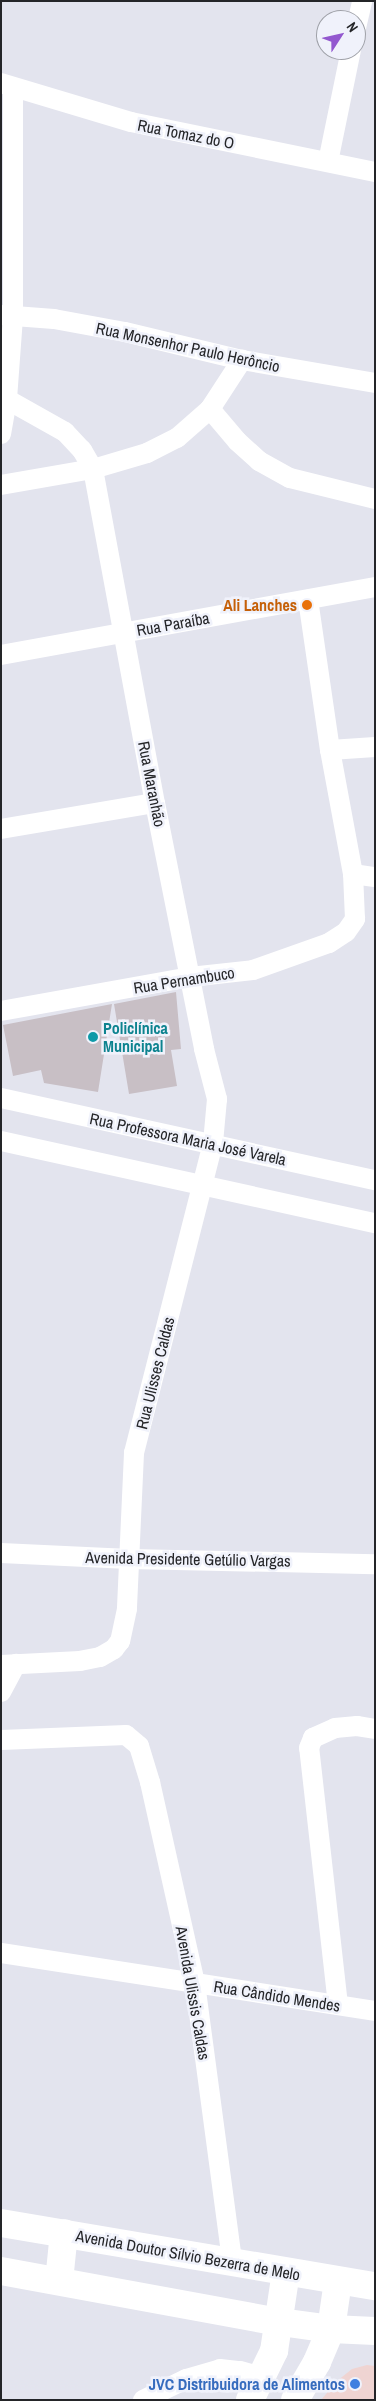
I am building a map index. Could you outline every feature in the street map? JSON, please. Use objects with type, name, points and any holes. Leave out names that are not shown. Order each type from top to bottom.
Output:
[{"type":"main road","name":"Avenida Doutor Sílvio Bezerra de Melo","points":[[1,2223],[375,2286]]},
{"type":"main road","points":[[59,2281],[64,2233]]},
{"type":"main road","points":[[1,2271],[280,2322],[331,2329],[375,2331]]},
{"type":"main road","points":[[256,2388],[274,2351],[280,2322],[286,2272]]},
{"type":"main road","points":[[295,2400],[318,2362],[331,2329],[338,2281]]},
{"type":"street","points":[[328,162],[349,60]]},
{"type":"street","points":[[1,434],[7,316],[7,86]]},
{"type":"street","name":"Rua Tomaz do O","points":[[7,86],[131,122],[375,172]]},
{"type":"street","name":"Rua Monsenhor Paulo Herôncio","points":[[7,316],[54,319],[124,332],[242,360],[375,383]]},
{"type":"street","points":[[1,484],[93,469],[147,453],[177,438],[210,409],[242,360]]},
{"type":"street","points":[[4,398],[65,432],[82,450],[93,469]]},
{"type":"street","points":[[210,409],[237,441],[252,454],[290,478],[375,499]]},
{"type":"street","name":"Rua Maranhão","points":[[93,469],[155,803],[217,1099]]},
{"type":"street","name":"Rua Paraíba","points":[[1,655],[375,587]]},
{"type":"street","points":[[308,600],[330,750],[353,874],[375,877]]},
{"type":"street","points":[[330,750],[375,747]]},
{"type":"street","points":[[1,829],[155,803]]},
{"type":"street","name":"Rua Pernambuco","points":[[1,1012],[190,976],[253,970],[321,946],[346,932],[355,919],[353,874]]},
{"type":"street","name":"Rua Professora Maria José Varela","points":[[1,1098],[375,1180]]},
{"type":"street","name":"Rua Ulisses Caldas","points":[[9,1665],[80,1661],[100,1657],[114,1649],[120,1641],[127,1609],[134,1453],[202,1186],[212,1143],[217,1099]]},
{"type":"street","points":[[1,1142],[375,1222]]},
{"type":"street","name":"Avenida Presidente Getúlio Vargas","points":[[1,1553],[129,1559],[375,1564]]},
{"type":"street","points":[[1,1692],[9,1665]]},
{"type":"street","points":[[338,2005],[309,1748],[313,1738],[335,1728],[357,1726],[375,1729]]},
{"type":"street","name":"Avenida Ulissis Caldas","points":[[1,1740],[126,1735],[140,1746],[144,1756],[195,1983],[232,2261]]},
{"type":"street","name":"Rua Cândido Mendes","points":[[1,1952],[375,2011]]},
{"type":"street","points":[[143,2400],[186,2379],[220,2369],[240,2370],[256,2388]]},
{"type":"shaded area","name":"JVC Distribuidora de Alimentos","points":[[367,2365],[375,2366],[375,2400],[321,2400],[337,2381],[352,2369]]},
{"type":"building","points":[[176,992],[181,1049],[171,1050],[177,1086],[129,1094],[114,1004]]},
{"type":"building","points":[[112,1004],[98,1092],[44,1083],[41,1070],[13,1076],[3,1025]]},
{"type":"place","name":"Ali Lanches","points":[[307,605]]},
{"type":"place","name":"Policlínica Municipal","points":[[93,1037]]},
{"type":"place","name":"JVC Distribuidora de Alimentos","points":[[355,2384]]}]
